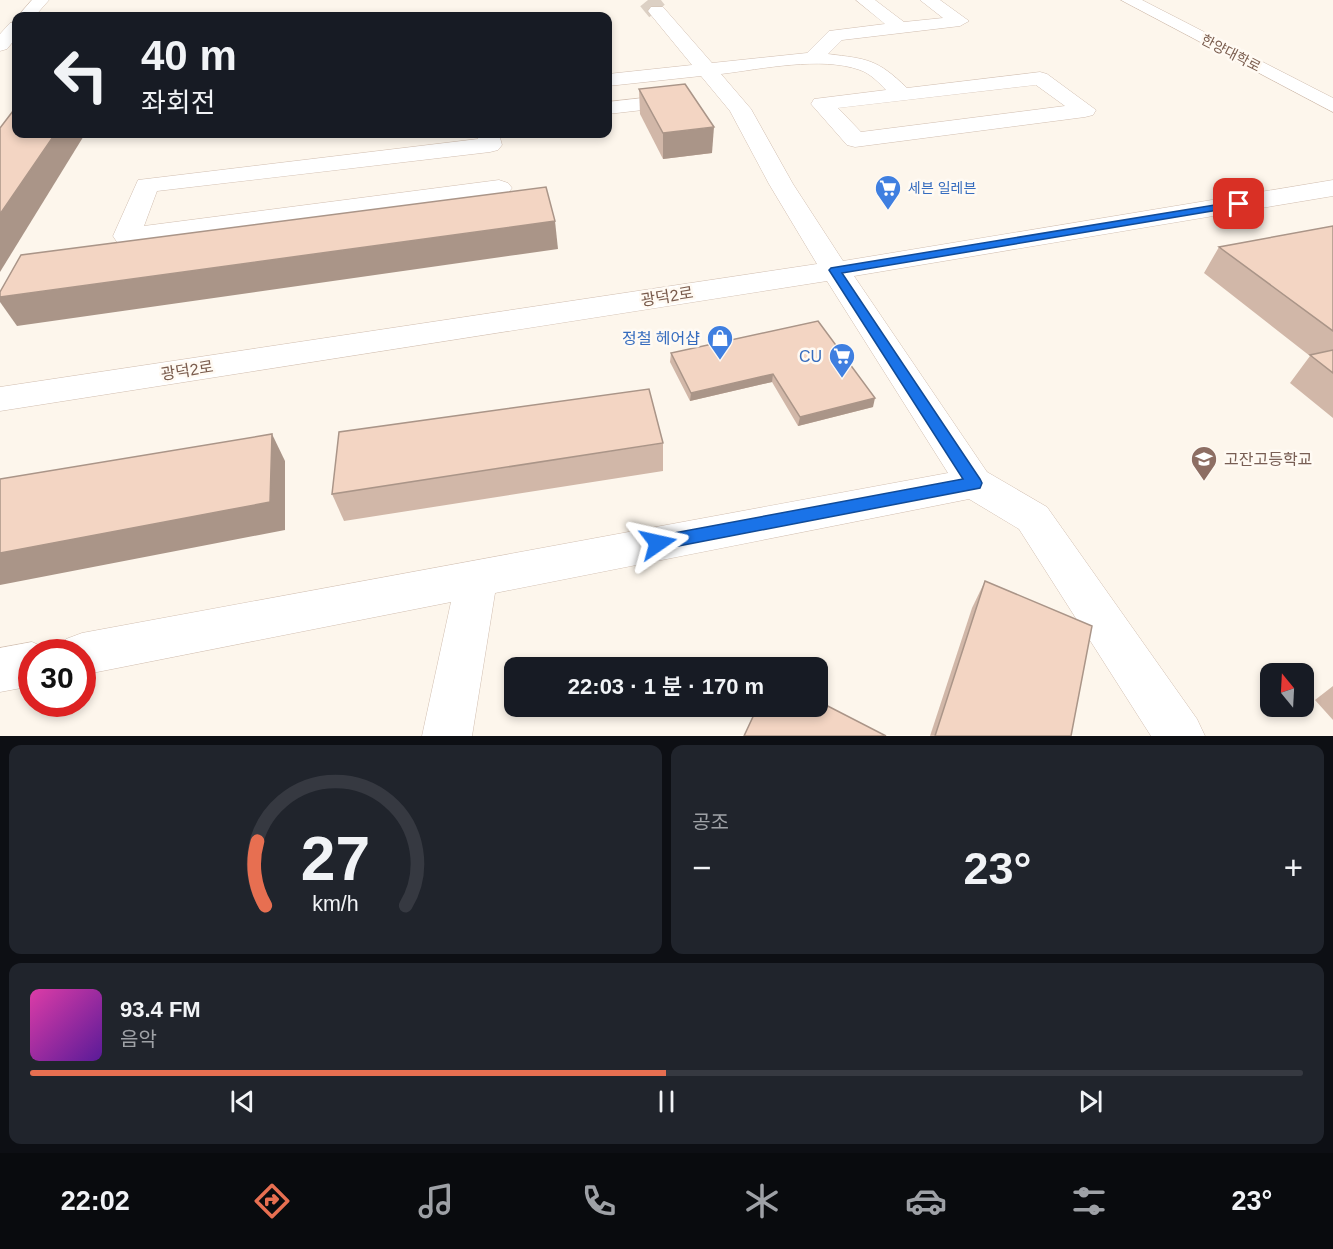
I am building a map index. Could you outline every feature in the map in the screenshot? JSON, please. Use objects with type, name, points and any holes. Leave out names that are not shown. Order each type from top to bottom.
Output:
[{"type":"street","points":[[30,12],[41,0]]},
{"type":"street","points":[[864,0],[900,28]]},
{"type":"street","points":[[813,58],[837,35],[960,21],[928,0]]},
{"type":"street","name":"한양대학로","points":[[1129,0],[1333,106]]},
{"type":"street","name":"한양대학로","points":[[1160,0],[1333,87]]},
{"type":"street","points":[[657,11],[740,109],[781,184],[974,483],[1033,518],[1180,736]]},
{"type":"street","points":[[0,45],[12,32]]},
{"type":"street","points":[[612,80],[813,58],[863,64],[878,71],[902,94]]},
{"type":"street","points":[[1040,78],[1085,110],[855,140],[822,104],[902,94],[1040,78]]},
{"type":"street","points":[[612,108],[678,100]]},
{"type":"street","points":[[489,138],[490,145],[147,185],[127,236],[498,188]]},
{"type":"street","name":"광덕2로","points":[[0,399],[835,270],[1333,188]]},
{"type":"street","points":[[96,651],[974,483]]},
{"type":"street","points":[[447,736],[477,577]]},
{"type":"street","points":[[0,670],[18,667]]},
{"type":"building","points":[[685,84],[714,127],[663,133],[639,89]]},
{"type":"building","points":[[12,112],[12,138],[52,138],[0,214],[0,128]]},
{"type":"building","points":[[546,187],[555,221],[0,297],[0,292],[21,255]]},
{"type":"building","points":[[1333,226],[1333,331],[1219,247]]},
{"type":"building","points":[[818,321],[875,398],[800,417],[773,374],[691,393],[671,353]]},
{"type":"building","points":[[1333,350],[1333,373],[1310,355]]},
{"type":"building","points":[[649,389],[663,443],[332,494],[339,432]]},
{"type":"building","points":[[272,434],[270,502],[0,553],[0,479]]},
{"type":"building","points":[[985,581],[1092,626],[1071,736],[935,736]]},
{"type":"building","points":[[828,706],[886,736],[744,736],[753,717],[828,717]]},
{"type":"tunnel","points":[[648,0],[657,11]]},
{"type":"place","name":"세븐 일레븐","points":[[888,211]]},
{"type":"place","name":"정철 헤어샵","points":[[720,361]]},
{"type":"place","name":"CU","points":[[842,379]]},
{"type":"place","name":"고잔고등학교","points":[[1204,482]]},
{"type":"route","points":[[658,543],[974,483],[835,270],[1239,204]]}]
